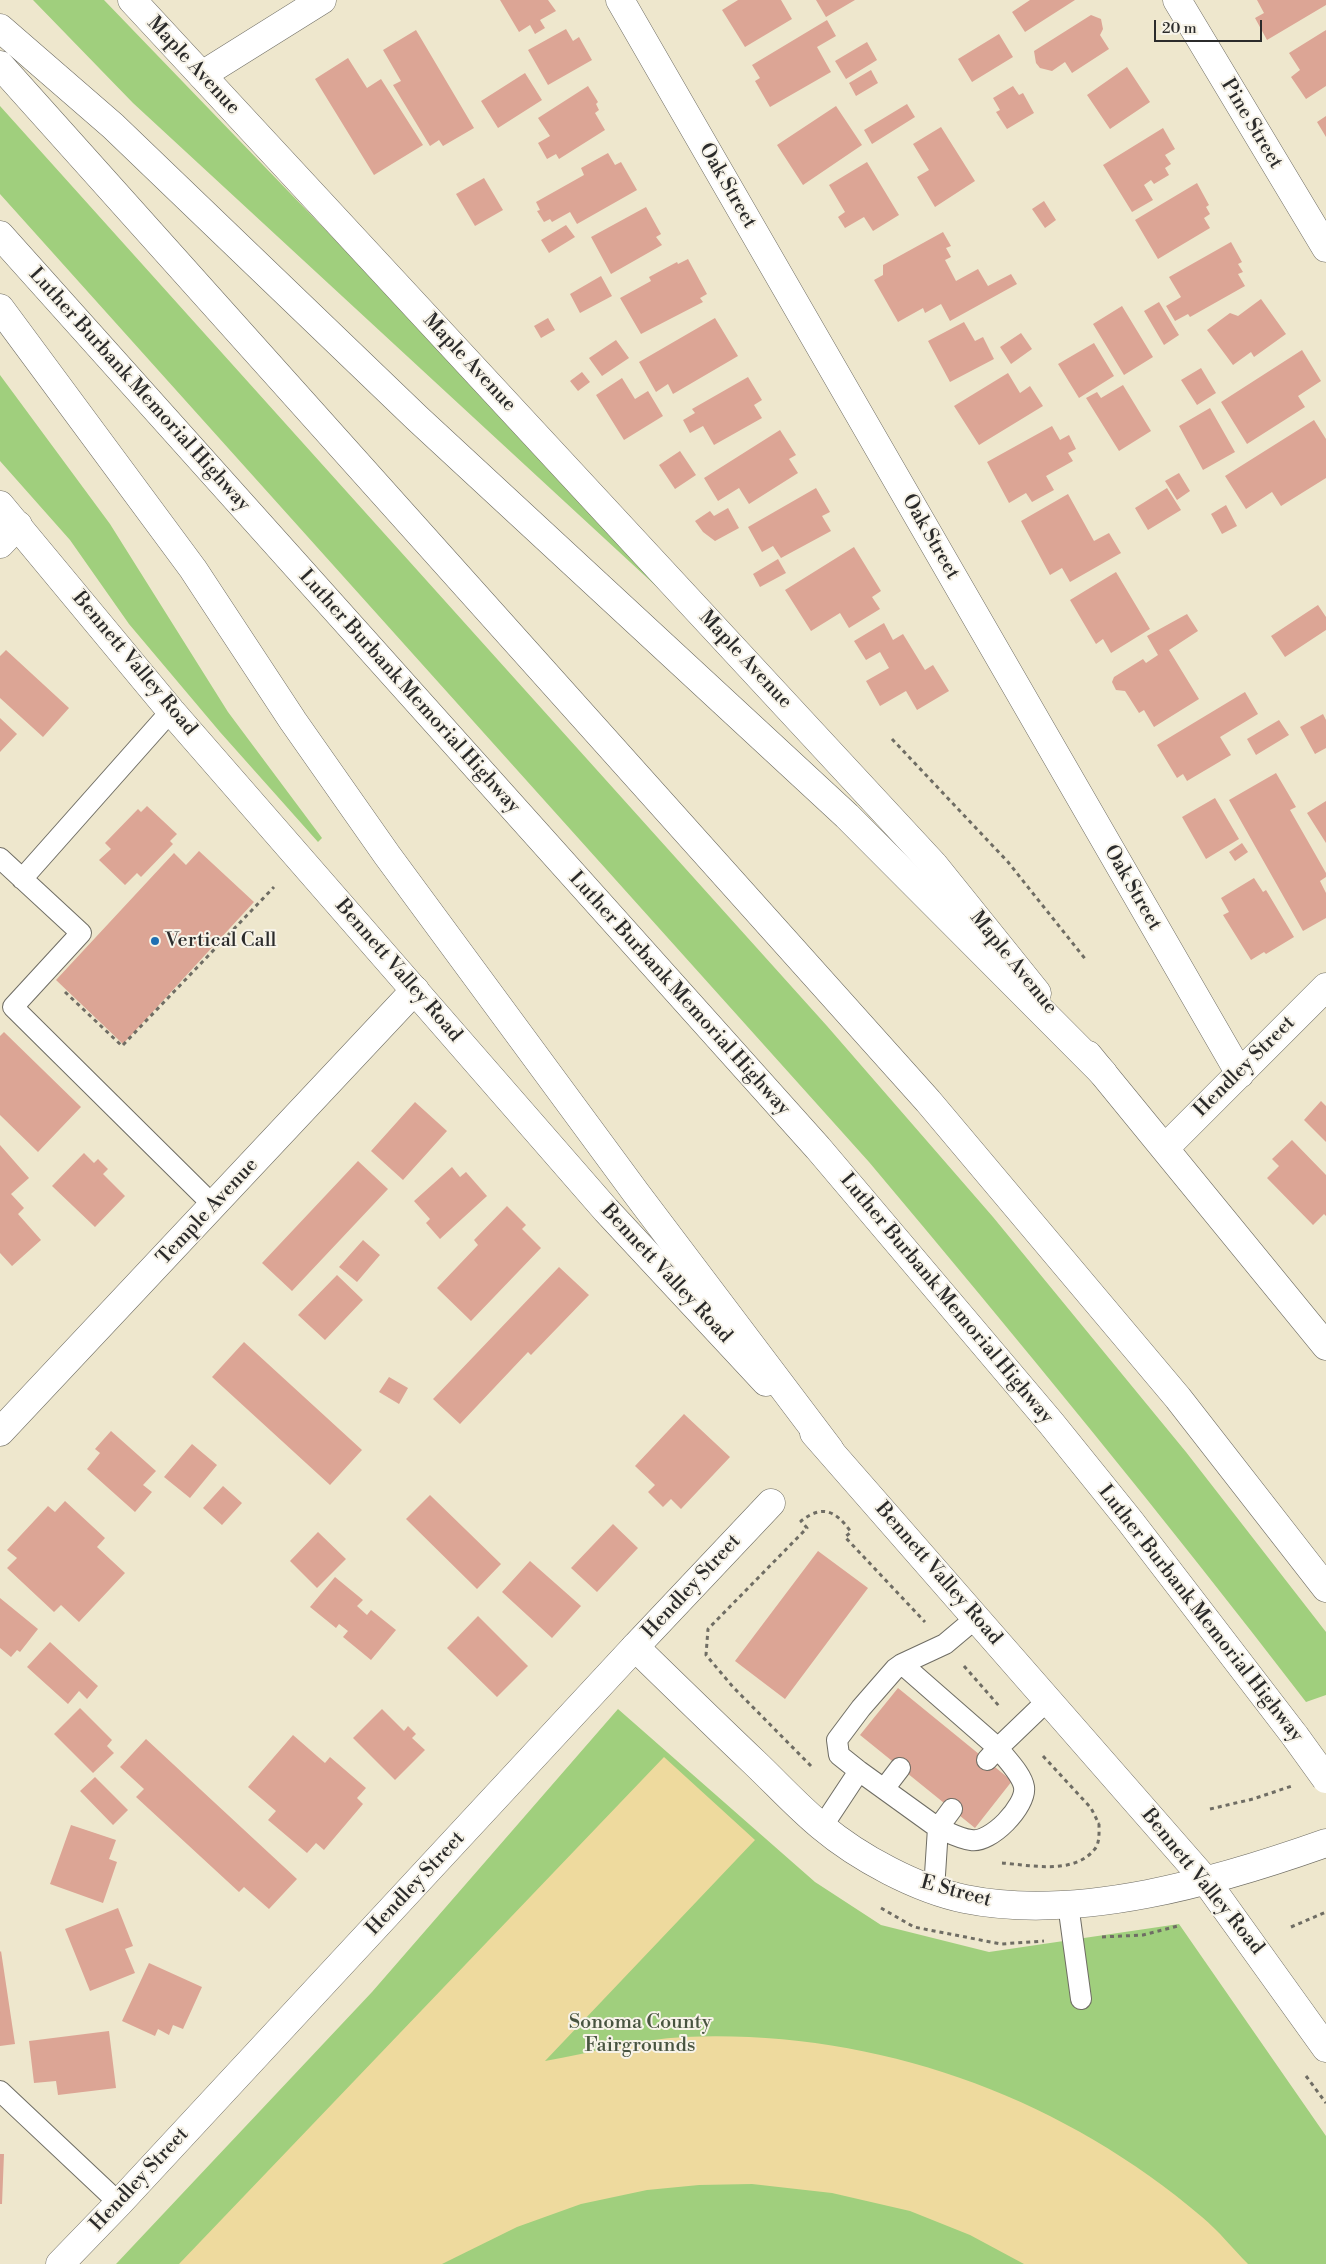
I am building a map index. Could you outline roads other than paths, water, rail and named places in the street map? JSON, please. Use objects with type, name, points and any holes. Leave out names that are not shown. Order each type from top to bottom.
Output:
[{"type":"main road","name":"Maple Avenue","points":[[132,0],[927,858],[1326,1346]]},
{"type":"main road","points":[[202,75],[322,0]]},
{"type":"main road","name":"Oak Street","points":[[620,0],[1240,1074]]},
{"type":"main road","name":"Pine Street","points":[[1177,0],[1326,248]]},
{"type":"main road","points":[[0,28],[113,126],[417,418],[847,816],[1103,1073]]},
{"type":"main road","points":[[0,65],[928,1101],[1178,1398],[1326,1588]]},
{"type":"main road","name":"Luther Burbank Memorial Highway","points":[[0,235],[875,1214],[1052,1423],[1130,1521],[1326,1779]]},
{"type":"main road","points":[[0,308],[192,569],[293,721],[387,855],[636,1193],[830,1450]]},
{"type":"main road","name":"Bennett Valley Road","points":[[6,525],[171,711],[606,1210],[830,1450],[1206,1881],[1326,2048]]},
{"type":"main road","name":"Hendley Street","points":[[1165,1148],[1326,987]]},
{"type":"main road","name":"Temple Avenue","points":[[0,1432],[415,990]]},
{"type":"main road","name":"Hendley Street","points":[[60,2264],[119,2203],[771,1502]]},
{"type":"main road","name":"E Street","points":[[635,1647],[822,1827],[894,1873],[934,1890],[964,1899],[1002,1905],[1037,1906],[1146,1894],[1206,1881],[1270,1863],[1326,1843]]},
{"type":"lane","points":[[22,879],[171,711]]},
{"type":"lane","points":[[0,858],[81,933],[13,1007],[214,1206]]},
{"type":"lane","points":[[902,1664],[941,1711],[1021,1779],[1024,1788],[1021,1801],[1006,1824],[987,1837],[972,1841],[938,1828],[839,1755],[837,1740],[895,1669],[902,1664],[945,1644],[976,1618]]},
{"type":"lane","points":[[993,1754],[1048,1700]]},
{"type":"lane","points":[[884,1789],[900,1768]]},
{"type":"lane","points":[[822,1827],[859,1771]]},
{"type":"lane","points":[[934,1890],[938,1828],[952,1810]]},
{"type":"lane","points":[[1068,1904],[1081,1999]]},
{"type":"lane","points":[[0,2091],[119,2203]]},
{"type":"place","name":"Vertical Call","points":[[155,941]]},
{"type":"park label","name":"Sonoma County Fairgrounds","points":[[640,2034]]}]
